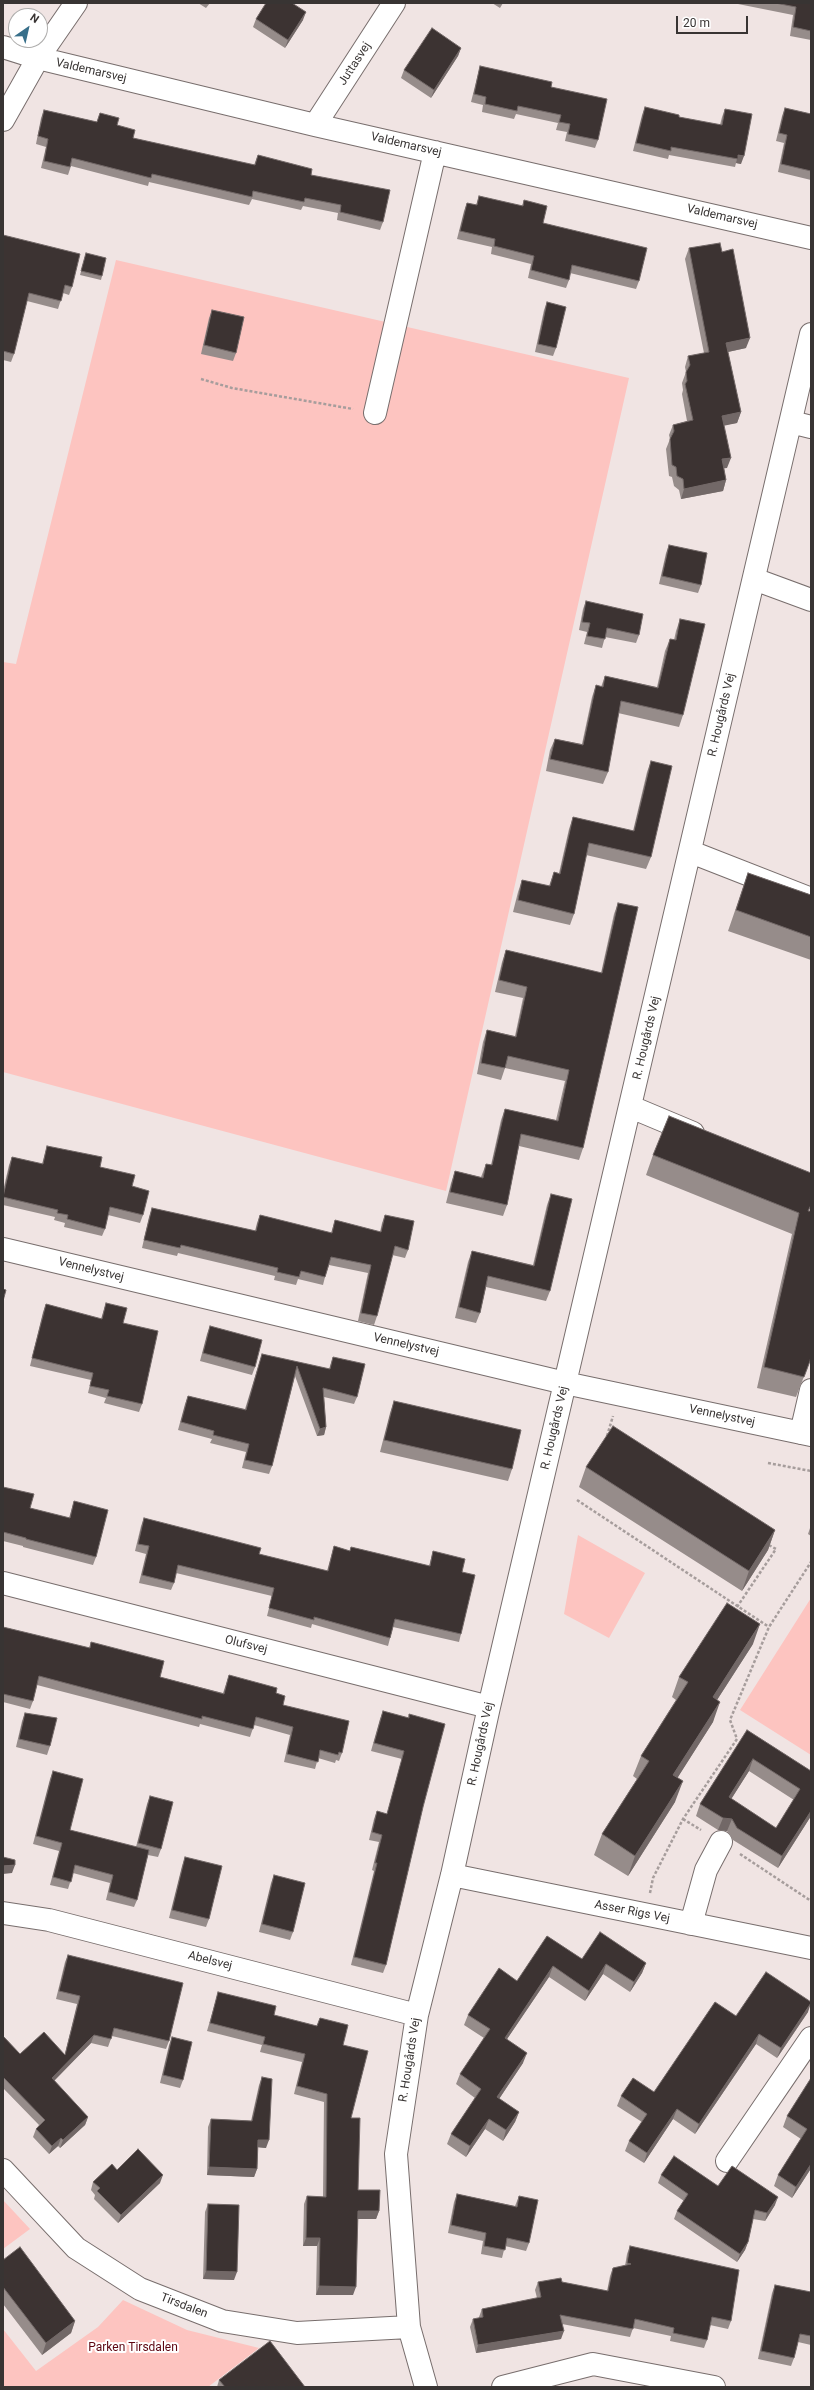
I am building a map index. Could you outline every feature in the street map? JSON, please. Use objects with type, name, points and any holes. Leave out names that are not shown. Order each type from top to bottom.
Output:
[{"type":"street","points":[[3,120],[38,58],[76,3]]},
{"type":"street","name":"Juttasvej","points":[[315,124],[394,3]]},
{"type":"street","name":"Valdemarsvej","points":[[3,47],[38,58],[315,124],[811,238]]},
{"type":"street","points":[[375,413],[435,152]]},
{"type":"street","name":"R. Hougårds Vej","points":[[426,2387],[410,2327],[396,2154],[417,2015],[452,1875],[565,1383],[754,579],[801,424],[811,334]]},
{"type":"street","points":[[754,579],[811,600]]},
{"type":"street","points":[[691,852],[811,899]]},
{"type":"street","points":[[631,1106],[710,1139]]},
{"type":"street","name":"Vennelystvej","points":[[3,1249],[565,1383],[806,1434]]},
{"type":"street","points":[[806,1434],[811,1390]]},
{"type":"street","name":"Olufsvej","points":[[3,1583],[490,1707]]},
{"type":"street","points":[[691,1924],[706,1870],[721,1842]]},
{"type":"street","name":"Asser Rigs Vej","points":[[452,1875],[811,1948]]},
{"type":"street","name":"Abelsvej","points":[[3,1913],[49,1920],[417,2015]]},
{"type":"street","points":[[727,2161],[811,2038]]},
{"type":"street","name":"Tirsdalen","points":[[3,2170],[76,2248],[140,2289],[222,2321],[297,2333],[410,2327]]},
{"type":"street","points":[[503,2387],[593,2364],[714,2387]]},
{"type":"path","points":[[201,379],[232,388],[375,413]]},
{"type":"path","points":[[605,1442],[619,1394]]},
{"type":"path","points":[[768,1463],[811,1472]]},
{"type":"path","points":[[577,1500],[769,1627]]},
{"type":"path","points":[[737,1607],[776,1549],[764,1542]]},
{"type":"path","points":[[646,1915],[653,1878],[683,1819],[737,1739],[730,1720],[769,1627],[811,1562]]},
{"type":"path","points":[[683,1819],[811,1901]]},
{"type":"green space","points":[[116,260],[629,378],[446,1191],[3,1072],[3,662],[16,664]]},
{"type":"green space","points":[[578,1535],[645,1573],[609,1638],[564,1614]]},
{"type":"green space","points":[[811,1598],[811,1755],[740,1710]]},
{"type":"green space","points":[[3,2200],[30,2229],[3,2249]]},
{"type":"green space","name":"Parken Tirsdalen","points":[[123,2300],[187,2330],[259,2348],[208,2387],[3,2387],[3,2329],[36,2371],[98,2327]]},
{"type":"building","points":[[266,3],[292,3],[306,12],[288,40],[256,19]]},
{"type":"building","points":[[775,3],[811,3],[811,31],[793,27],[796,7]]},
{"type":"building","points":[[432,28],[461,48],[434,90],[404,70]]},
{"type":"building","points":[[480,66],[552,82],[551,87],[607,99],[598,140],[568,134],[570,124],[559,122],[561,115],[518,106],[517,111],[485,104],[486,97],[474,94]]},
{"type":"building","points":[[645,107],[679,115],[679,117],[722,125],[725,109],[752,114],[744,156],[738,155],[738,159],[671,147],[671,151],[636,143]]},
{"type":"building","points":[[785,108],[811,114],[811,171],[781,164],[787,135],[779,133]]},
{"type":"building","points":[[44,110],[97,122],[100,113],[119,118],[117,125],[135,130],[133,138],[255,165],[258,155],[312,169],[311,175],[390,190],[383,222],[340,212],[341,205],[305,198],[304,202],[253,191],[252,197],[152,174],[151,178],[72,158],[70,167],[44,161],[48,139],[38,136]]},
{"type":"building","points":[[479,196],[523,206],[524,200],[547,206],[543,223],[647,248],[639,281],[572,265],[569,280],[531,270],[534,256],[494,246],[495,239],[460,231],[467,203],[477,205]]},
{"type":"building","points":[[3,235],[80,254],[72,287],[65,285],[61,301],[29,293],[14,354],[3,351]]},
{"type":"building","points":[[720,243],[722,252],[733,249],[750,338],[726,343],[741,412],[722,416],[731,458],[722,459],[726,480],[684,489],[683,479],[677,476],[676,467],[672,465],[670,439],[674,431],[673,425],[693,420],[685,384],[687,381],[686,372],[690,365],[688,356],[709,352],[689,248]]},
{"type":"building","points":[[86,253],[106,258],[102,276],[81,271]]},
{"type":"building","points":[[547,302],[566,307],[556,348],[538,344]]},
{"type":"building","points":[[212,310],[244,317],[236,353],[204,345]]},
{"type":"building","points":[[669,545],[707,553],[701,585],[662,576]]},
{"type":"building","points":[[586,601],[643,614],[639,635],[607,628],[605,639],[587,636],[590,623],[582,622]]},
{"type":"building","points":[[680,619],[705,624],[683,715],[621,701],[608,772],[550,759],[555,739],[583,745],[596,685],[603,687],[605,676],[658,688],[670,639],[676,640]]},
{"type":"building","points":[[651,761],[672,766],[651,857],[589,843],[574,914],[518,900],[522,880],[550,886],[554,872],[560,874],[573,817],[634,831]]},
{"type":"building","points":[[748,873],[811,895],[811,937],[736,910]]},
{"type":"building","points":[[618,903],[638,907],[583,1148],[521,1134],[507,1205],[450,1192],[455,1171],[483,1178],[486,1164],[492,1165],[505,1109],[558,1121],[569,1070],[508,1056],[505,1068],[481,1063],[487,1030],[516,1037],[527,987],[499,980],[506,950],[602,973]]},
{"type":"building","points":[[669,1116],[811,1173],[811,1205],[808,1211],[811,1211],[811,1356],[804,1377],[764,1367],[799,1213],[653,1155]]},
{"type":"building","points":[[47,1146],[102,1157],[100,1167],[135,1175],[132,1186],[149,1191],[143,1215],[110,1207],[105,1229],[67,1219],[68,1215],[57,1213],[58,1210],[3,1197],[12,1157],[43,1164]]},
{"type":"building","points":[[551,1194],[572,1199],[550,1291],[488,1276],[480,1313],[459,1307],[472,1251],[534,1266]]},
{"type":"building","points":[[152,1208],[256,1231],[260,1215],[332,1233],[335,1220],[381,1232],[385,1215],[414,1221],[408,1250],[395,1246],[377,1316],[361,1313],[371,1265],[331,1257],[325,1277],[301,1271],[299,1277],[277,1272],[278,1268],[181,1245],[180,1248],[144,1240]]},
{"type":"building","points":[[3,1289],[6,1290],[3,1301]]},
{"type":"building","points":[[106,1303],[127,1308],[123,1323],[158,1331],[142,1404],[107,1396],[109,1390],[90,1386],[93,1373],[32,1358],[46,1304],[102,1319]]},
{"type":"building","points":[[210,1326],[262,1340],[255,1367],[203,1353]]},
{"type":"building","points":[[262,1354],[330,1369],[333,1357],[365,1364],[357,1397],[323,1388],[326,1427],[320,1429],[297,1366],[272,1466],[245,1460],[249,1444],[213,1435],[214,1431],[181,1422],[188,1396],[246,1410]]},
{"type":"building","points":[[394,1401],[521,1430],[512,1469],[384,1440]]},
{"type":"building","points":[[613,1426],[775,1530],[749,1571],[586,1467]]},
{"type":"building","points":[[3,1487],[34,1494],[30,1508],[70,1518],[74,1501],[108,1510],[96,1557],[3,1532]]},
{"type":"building","points":[[144,1518],[261,1548],[259,1554],[328,1571],[334,1546],[350,1551],[351,1547],[430,1566],[433,1551],[465,1559],[462,1572],[475,1575],[461,1634],[395,1619],[390,1638],[314,1617],[314,1620],[269,1608],[274,1588],[178,1565],[174,1583],[142,1575],[149,1546],[138,1544]]},
{"type":"building","points":[[727,1603],[760,1624],[713,1697],[720,1702],[673,1775],[683,1781],[635,1856],[602,1834],[649,1761],[641,1756],[688,1682],[679,1677]]},
{"type":"building","points":[[3,1627],[90,1648],[91,1642],[164,1661],[160,1677],[224,1694],[229,1675],[277,1688],[276,1693],[285,1696],[283,1705],[349,1721],[342,1753],[339,1752],[338,1755],[320,1750],[318,1762],[287,1754],[293,1727],[256,1717],[253,1729],[202,1716],[202,1719],[39,1676],[33,1701],[3,1694]]},
{"type":"building","points":[[383,1711],[409,1718],[409,1714],[445,1724],[423,1807],[386,1965],[354,1957],[377,1863],[375,1863],[382,1835],[372,1832],[377,1811],[387,1814],[404,1751],[374,1743]]},
{"type":"building","points":[[25,1713],[57,1718],[50,1746],[19,1739]]},
{"type":"building","points":[[747,1730],[811,1771],[811,1811],[782,1856],[737,1828],[732,1819],[723,1818],[700,1804]],"holes":[[[753,1759],[800,1789],[776,1828],[729,1797]]]},
{"type":"building","points":[[53,1771],[83,1779],[70,1830],[149,1850],[137,1900],[109,1892],[113,1875],[75,1865],[71,1882],[53,1877],[62,1843],[36,1836]]},
{"type":"building","points":[[150,1796],[173,1802],[161,1849],[138,1843]]},
{"type":"building","points":[[3,1857],[15,1860],[15,1865],[3,1866]]},
{"type":"building","points":[[185,1857],[222,1866],[209,1919],[172,1910]]},
{"type":"building","points":[[274,1875],[305,1883],[293,1932],[262,1924]]},
{"type":"building","points":[[600,1932],[646,1963],[634,1982],[606,1964],[589,1991],[553,1966],[505,2038],[527,2053],[497,2097],[519,2112],[506,2130],[489,2119],[470,2146],[451,2134],[481,2089],[460,2074],[490,2029],[468,2015],[499,1968],[517,1981],[547,1936],[582,1959]]},
{"type":"building","points":[[68,1955],[183,1983],[169,2041],[114,2028],[111,2039],[94,2035],[52,2078],[88,2117],[63,2140],[61,2138],[52,2146],[36,2129],[45,2120],[3,2077],[3,2036],[20,2054],[44,2032],[65,2055],[80,1996],[59,1991]]},
{"type":"building","points":[[766,1972],[811,2002],[781,2048],[759,2034],[699,2124],[677,2109],[647,2153],[629,2141],[647,2114],[621,2096],[633,2078],[654,2092],[715,2002],[736,2016]]},
{"type":"building","points":[[218,1992],[276,2006],[274,2015],[317,2026],[320,2018],[348,2025],[343,2045],[368,2051],[351,2118],[360,2118],[358,2190],[380,2190],[379,2211],[358,2211],[356,2287],[319,2286],[320,2238],[306,2238],[307,2196],[326,2197],[327,2094],[297,2086],[305,2054],[263,2044],[265,2037],[210,2023]]},
{"type":"building","points":[[172,2037],[192,2042],[183,2080],[163,2075]]},
{"type":"building","points":[[262,2077],[272,2079],[269,2140],[258,2140],[257,2169],[209,2167],[211,2119],[252,2121]]},
{"type":"building","points":[[811,2078],[811,2164],[796,2187],[778,2175],[807,2129],[787,2116]]},
{"type":"building","points":[[138,2149],[163,2175],[121,2215],[97,2191],[100,2188],[93,2182],[112,2164],[117,2170]]},
{"type":"building","points":[[674,2156],[718,2186],[732,2166],[778,2197],[767,2213],[755,2210],[748,2242],[740,2254],[677,2211],[688,2194],[661,2175]]},
{"type":"building","points":[[457,2194],[517,2207],[519,2196],[538,2200],[529,2243],[507,2238],[505,2250],[484,2246],[486,2233],[451,2225]]},
{"type":"building","points":[[208,2204],[239,2205],[237,2272],[206,2271]]},
{"type":"building","points":[[630,2246],[739,2270],[731,2321],[712,2317],[707,2340],[673,2333],[674,2328],[635,2319],[633,2329],[560,2315],[564,2331],[478,2345],[473,2319],[483,2317],[482,2309],[541,2297],[538,2282],[561,2278],[562,2282],[608,2291],[613,2268],[631,2264],[627,2263]]},
{"type":"building","points":[[20,2247],[75,2321],[46,2343],[3,2287],[3,2260]]},
{"type":"building","points":[[775,2285],[811,2292],[811,2336],[800,2334],[794,2358],[761,2351]]},
{"type":"building","points":[[270,2341],[305,2387],[225,2387],[219,2380]]}]
